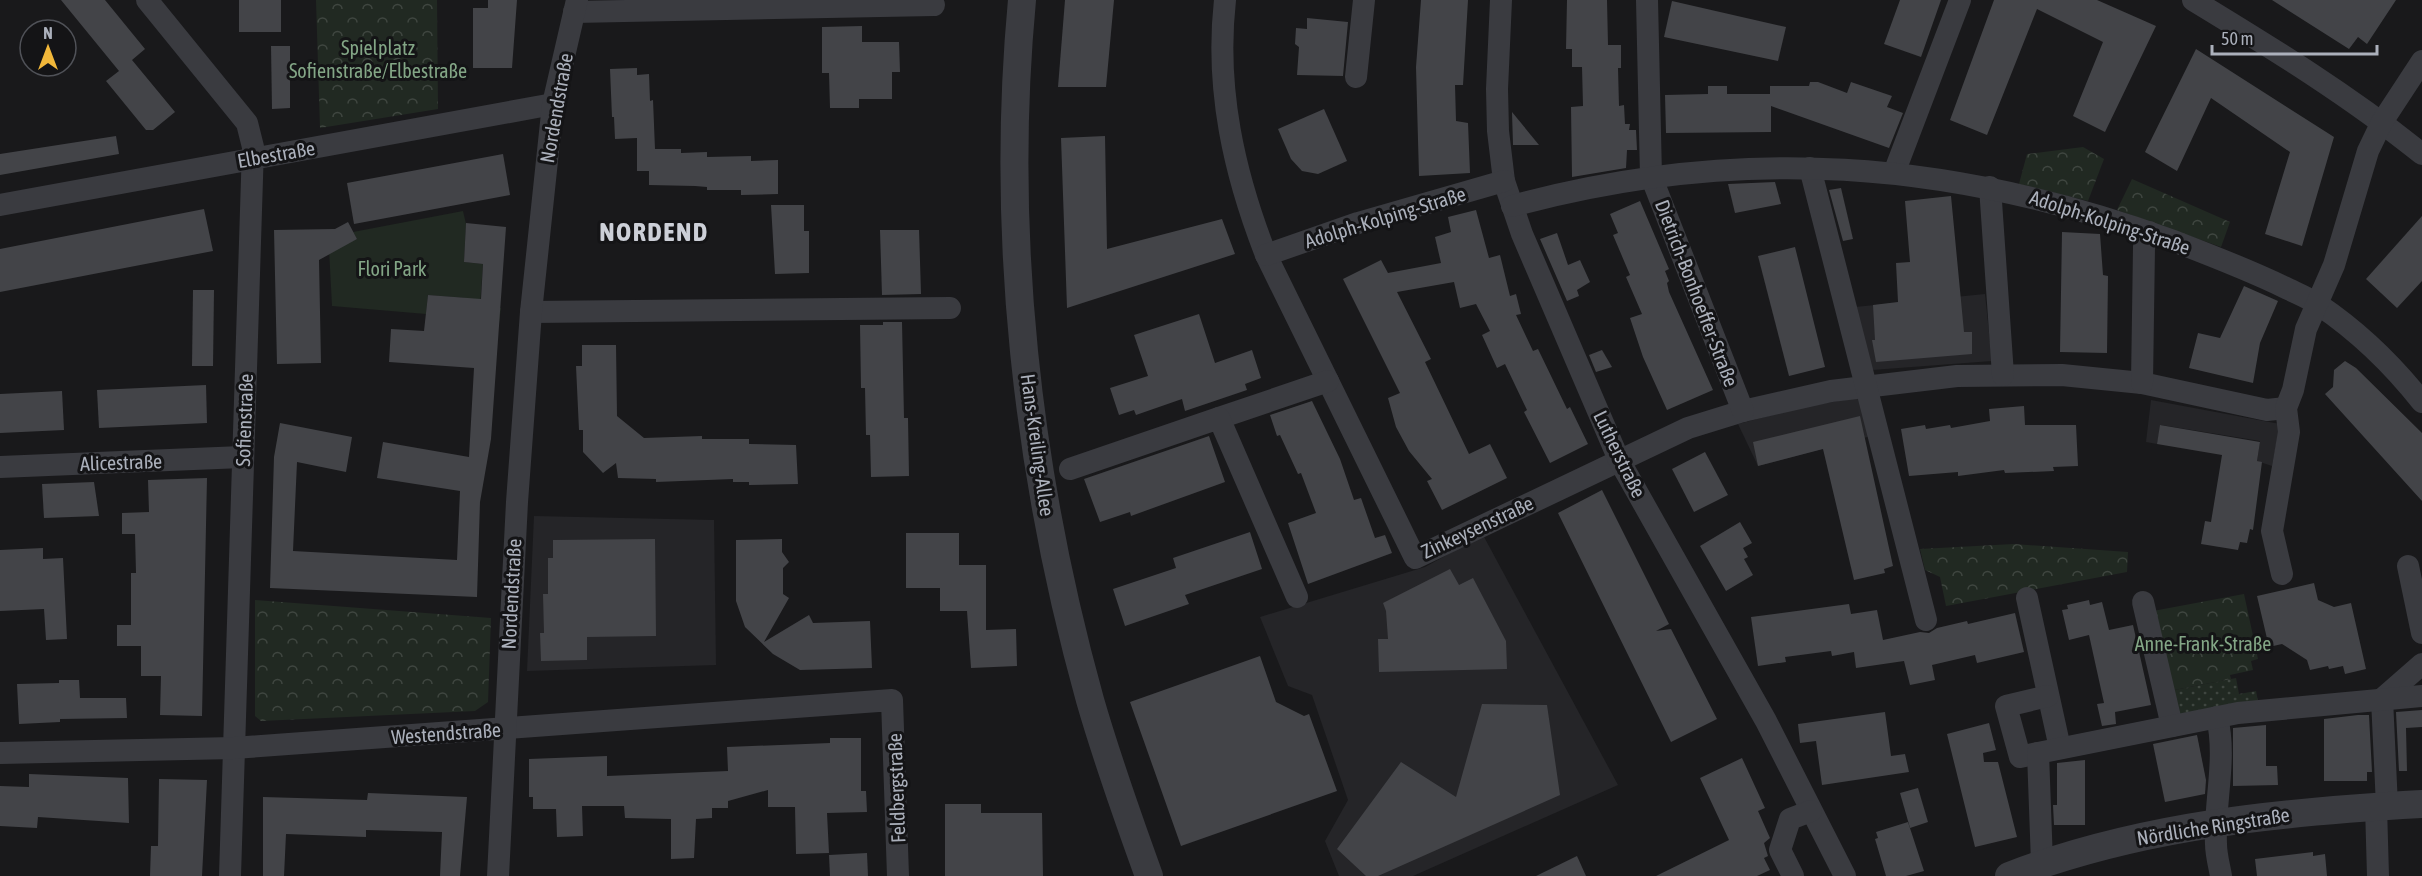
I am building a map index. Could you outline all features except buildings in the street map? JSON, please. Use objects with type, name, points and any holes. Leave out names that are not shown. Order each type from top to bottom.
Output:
[{"type":"street","name":"Sofienstraße","points":[[147,0],[247,123],[253,147],[230,876]]},
{"type":"street","name":"Hans-Kreiling-Allee","points":[[1022,0],[1013,168],[1024,342],[1031,402],[1049,524],[1090,699],[1108,762],[1149,876]]},
{"type":"street","name":"Zinkeysenstraße","points":[[1225,0],[1221,60],[1230,143],[1250,214],[1266,255],[1415,558],[1619,460]]},
{"type":"street","points":[[1356,77],[1364,0]]},
{"type":"street","name":"Lutherstraße","points":[[1501,0],[1497,88],[1504,181],[1512,206],[1619,460],[1766,721],[1845,876]]},
{"type":"street","points":[[1647,0],[1652,176]]},
{"type":"street","points":[[1894,173],[1960,0]]},
{"type":"street","points":[[2193,0],[2281,52],[2382,122],[2422,154]]},
{"type":"street","name":"Nordendstraße","points":[[498,876],[516,502],[531,312],[553,104],[575,6],[934,5]]},
{"type":"street","points":[[2282,574],[2272,531],[2289,432],[2286,408],[2293,390],[2306,329],[2334,265],[2368,151],[2382,122],[2422,61]]},
{"type":"street","name":"Elbestraße","points":[[0,204],[553,104]]},
{"type":"street","name":"Adolph-Kolping-Straße","points":[[1512,206],[1564,191],[1652,176],[1736,168],[1810,168],[1894,173],[1989,187],[2067,206],[2149,232],[2236,264],[2317,303],[2367,340],[2422,402]]},
{"type":"street","points":[[1810,168],[1926,620]]},
{"type":"street","name":"Dietrich-Bonhoeffer-Straße","points":[[1652,176],[1743,411]]},
{"type":"street","name":"Adolph-Kolping-Straße","points":[[1266,255],[1358,223],[1504,181]]},
{"type":"street","points":[[1989,187],[2003,375]]},
{"type":"street","points":[[2142,383],[2144,248],[2149,232]]},
{"type":"street","points":[[531,312],[950,308]]},
{"type":"street","name":"Dietrich-Bonhoeffer-Straße","points":[[1619,460],[1688,428],[1743,411],[1867,384],[2003,375],[2104,377],[2267,410],[2286,408]]},
{"type":"street","points":[[1070,469],[1328,381]]},
{"type":"street","points":[[1219,418],[1297,597]]},
{"type":"street","name":"Alicestraße","points":[[0,467],[242,457]]},
{"type":"street","points":[[2408,566],[2422,633]]},
{"type":"street","points":[[2027,598],[2060,748]]},
{"type":"street","points":[[2143,602],[2172,726]]},
{"type":"street","points":[[2378,876],[2382,806],[2382,699],[2422,664]]},
{"type":"street","points":[[2048,696],[2007,706],[2020,757],[2217,717],[2422,696]]},
{"type":"street","name":"Westendstraße","points":[[0,753],[234,748],[892,700]]},
{"type":"street","name":"Feldbergstraße","points":[[892,700],[898,876]]},
{"type":"street","points":[[2217,717],[2220,728],[2216,843],[2221,876]]},
{"type":"street","points":[[2038,753],[2042,863]]},
{"type":"street","name":"Nördliche Ringstraße","points":[[2008,876],[2042,863],[2158,832],[2218,822],[2422,804]]},
{"type":"street","points":[[1793,876],[1780,850],[1790,819],[1811,811]]},
{"type":"shaded area","points":[[1985,294],[1992,361],[1872,370],[1855,307]]},
{"type":"shaded area","points":[[1861,397],[1871,436],[1758,466],[1738,424],[1803,407]]},
{"type":"shaded area","points":[[2151,400],[2280,424],[2272,466],[2257,461],[2260,441],[2161,425],[2157,444],[2146,442]]},
{"type":"shaded area","points":[[534,516],[714,520],[716,665],[527,671]]},
{"type":"shaded area","points":[[1483,535],[1618,785],[1413,876],[1339,876],[1325,841],[1348,800],[1312,695],[1288,686],[1260,617],[1425,567]]},
{"type":"green space","name":"Spielplatz Sofienstraße/Elbestraße","points":[[316,0],[437,0],[438,109],[320,128]]},
{"type":"green space","points":[[2083,147],[2104,159],[2088,201],[2019,184],[2027,154]]},
{"type":"green space","points":[[2132,179],[2230,222],[2221,247],[2117,210]]},
{"type":"green space","name":"Flori Park","points":[[463,211],[466,224],[464,262],[483,264],[480,306],[501,308],[499,323],[466,298],[428,295],[426,314],[332,306],[329,249],[357,239],[353,232]]},
{"type":"green space","points":[[2014,544],[2128,552],[2127,572],[1946,606],[1940,577],[1925,570],[1920,549]]},
{"type":"green space","name":"Anne-Frank-Straße","points":[[2244,594],[2258,659],[2251,661],[2253,670],[2230,675],[2231,679],[2169,691],[2153,611]]},
{"type":"green space","points":[[255,600],[491,618],[488,702],[475,711],[261,721],[255,716]]},
{"type":"green space","points":[[2236,678],[2239,694],[2256,691],[2259,706],[2177,717],[2169,691]]},
{"type":"district","name":"NORDEND","points":[[654,232]]}]
